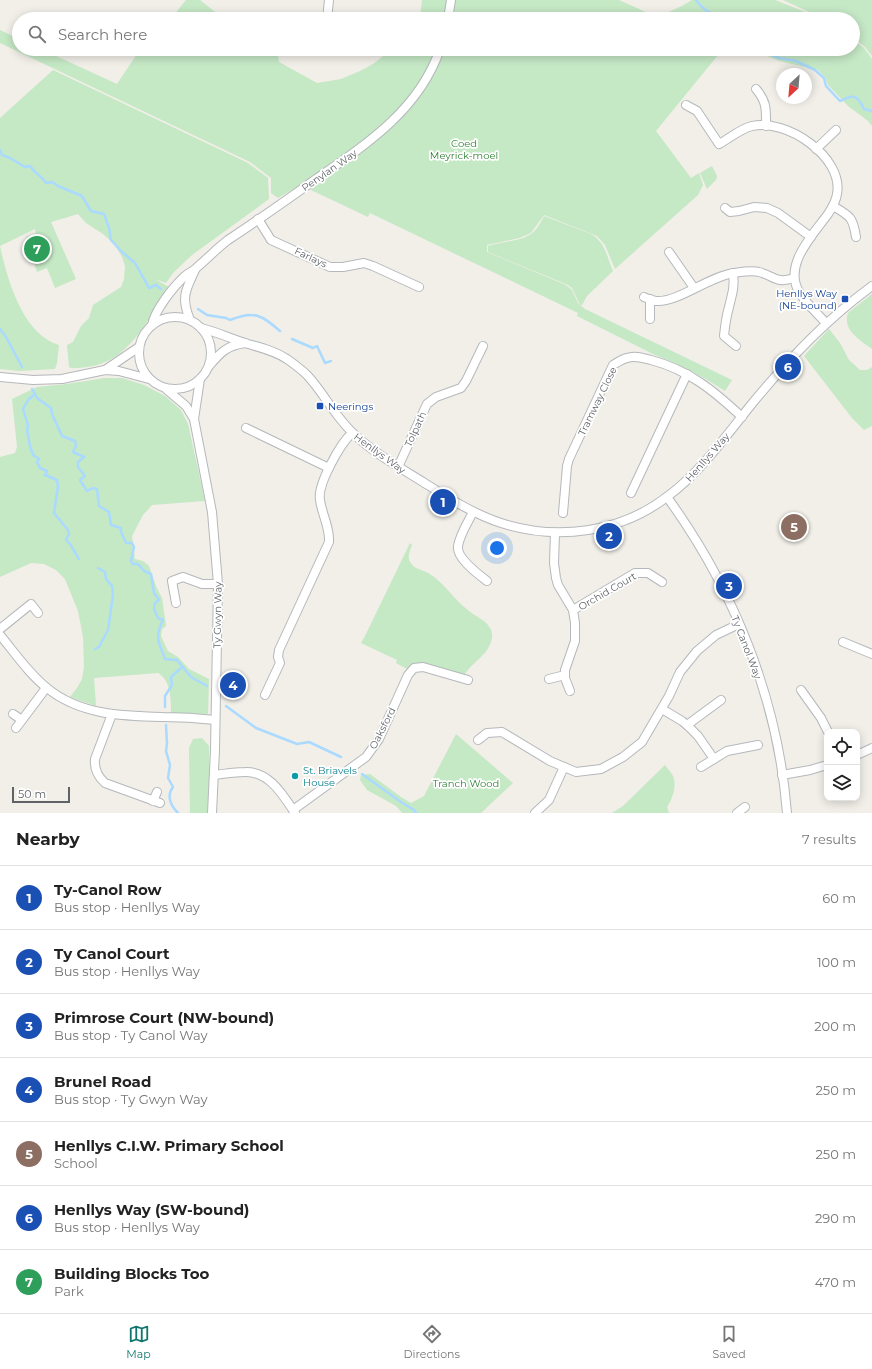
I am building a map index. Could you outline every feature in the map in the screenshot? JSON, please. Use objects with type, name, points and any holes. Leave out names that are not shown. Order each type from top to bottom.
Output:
[{"type":"street","points":[[328,12],[329,0]]},
{"type":"street","points":[[449,12],[451,0]]},
{"type":"street","name":"Penylan Way","points":[[152,325],[153,318],[176,286],[214,250],[350,156],[384,129],[407,106],[426,80],[437,56]]},
{"type":"street","points":[[756,89],[764,98],[766,108],[766,126]]},
{"type":"street","points":[[686,105],[697,111],[720,144],[742,130],[753,126],[776,127],[790,131],[804,138],[832,166],[836,177],[837,193],[833,206],[798,258],[794,278],[801,296],[826,323]]},
{"type":"street","points":[[816,149],[836,130]]},
{"type":"street","points":[[833,206],[848,215],[854,225],[856,237]]},
{"type":"street","points":[[725,208],[730,212],[754,207],[767,208],[778,213],[811,237]]},
{"type":"street","name":"Farlays","points":[[258,219],[272,240],[330,267],[343,268],[364,263],[419,287]]},
{"type":"street","points":[[669,252],[694,288]]},
{"type":"street","name":"Penylan Way","points":[[190,320],[184,306],[184,293],[195,269]]},
{"type":"street","points":[[650,319],[647,298],[657,301],[673,298],[716,278],[733,273],[758,271],[777,280],[785,281],[794,278]]},
{"type":"street","points":[[733,273],[735,282],[726,316],[724,336],[736,346]]},
{"type":"street","name":"Henllys Way","points":[[201,328],[272,351],[285,358],[307,375],[352,433],[398,467],[474,512],[516,528],[539,532],[572,532],[597,529],[615,524],[648,510],[667,497],[690,478],[792,357],[826,323],[872,286]]},
{"type":"street","points":[[150,379],[142,368],[139,347],[144,334],[152,325],[167,318],[181,317],[190,320],[201,328],[208,338],[210,345],[211,352],[209,366]]},
{"type":"street","points":[[0,377],[33,380],[62,379],[104,370],[125,372],[150,379],[164,388],[176,389],[190,386],[200,379],[209,366],[228,347],[246,343]]},
{"type":"street","name":"Tolpath","points":[[398,467],[427,404],[436,398],[461,388],[483,346]]},
{"type":"street","points":[[104,370],[139,347]]},
{"type":"street","name":"Tramway Close","points":[[563,513],[567,466],[569,459],[613,365],[628,357],[639,356],[663,363],[697,379],[742,417]]},
{"type":"street","points":[[631,493],[687,374]]},
{"type":"street","name":"Ty Gwyn Way","points":[[200,379],[194,419],[212,512],[218,584],[212,813]]},
{"type":"street","name":"Ty Gwyn Way","points":[[164,388],[186,406],[194,419]]},
{"type":"street","points":[[246,428],[330,468]]},
{"type":"street","points":[[265,694],[280,663],[278,657],[279,650],[329,542],[330,534],[320,502],[319,494],[321,486],[343,444],[352,433]]},
{"type":"street","name":"Ty Canol Way","points":[[667,497],[703,550],[739,624],[754,659],[771,716],[777,743],[787,813]]},
{"type":"street","points":[[474,512],[457,547],[458,553],[462,559],[487,581]]},
{"type":"street","name":"Orchid Court","points":[[555,532],[554,562],[556,578],[558,585],[573,610],[576,632],[565,670],[565,675]]},
{"type":"street","name":"Orchid Court","points":[[573,610],[635,573],[648,573],[662,582]]},
{"type":"street","points":[[176,604],[172,581],[183,578],[202,584],[218,584]]},
{"type":"street","points":[[0,630],[31,604],[38,613]]},
{"type":"street","points":[[478,740],[488,733],[502,732],[550,761],[576,772],[601,769],[623,757],[642,742],[662,709],[680,672],[697,651],[716,635],[739,624]]},
{"type":"street","points":[[0,635],[46,688],[60,698],[78,706],[98,712],[112,714],[215,720]]},
{"type":"street","points":[[843,642],[872,654]]},
{"type":"street","name":"Oaksford","points":[[214,775],[246,772],[262,776],[274,785],[294,811],[366,758],[379,739],[408,675],[414,668],[423,667],[468,680]]},
{"type":"street","points":[[549,678],[565,675],[570,691]]},
{"type":"street","points":[[16,728],[46,688]]},
{"type":"street","points":[[801,690],[821,718],[826,729]]},
{"type":"street","points":[[687,726],[721,700]]},
{"type":"street","points":[[662,709],[682,721],[698,736],[714,759]]},
{"type":"street","points":[[13,714],[22,720]]},
{"type":"street","points":[[112,714],[95,759],[94,766],[99,778],[105,783],[156,802],[157,792]]},
{"type":"street","points":[[701,766],[728,752],[758,745]]},
{"type":"street","points":[[860,754],[872,748]]},
{"type":"street","points":[[782,775],[824,766]]},
{"type":"street","points":[[535,813],[550,800],[564,767]]},
{"type":"street","points":[[737,813],[745,807]]},
{"type":"green space","points":[[186,0],[200,0],[215,12],[177,12]]},
{"type":"green space","points":[[422,0],[619,0],[646,12],[421,12]]},
{"type":"green space","points":[[692,0],[775,0],[805,12],[668,12]]},
{"type":"green space","points":[[783,0],[872,0],[872,56],[860,43],[860,12],[809,12]]},
{"type":"green space","name":"Coed Meyrick-moel","points":[[0,30],[12,36],[12,49],[0,43]]},
{"type":"green space","points":[[860,45],[864,48],[872,59],[872,126],[868,121],[848,106],[828,85],[825,77],[818,70],[779,61],[767,56],[860,56]]},
{"type":"green space","name":"Coed Meyrick-moel","points":[[27,56],[56,56],[117,84],[136,56],[278,56],[279,62],[317,83],[341,79],[373,64],[383,56],[717,56],[656,131],[691,178],[699,173],[703,185],[698,195],[615,269],[605,245],[597,236],[544,215],[531,233],[519,238],[487,245],[487,252],[566,285],[572,290],[578,303],[585,309],[732,380],[725,391],[677,364],[655,355],[577,316],[578,313],[370,213],[368,217],[313,191],[302,184],[278,198],[271,193],[271,178],[250,162]]},
{"type":"green space","points":[[53,70],[248,163],[268,178],[269,199],[192,255],[173,273],[166,283],[155,279],[169,287],[136,337],[115,357],[102,363],[87,367],[69,367],[67,345],[73,342],[81,326],[89,318],[93,305],[121,287],[124,279],[125,266],[115,245],[103,234],[86,223],[78,214],[51,222],[76,279],[55,288],[47,268],[37,272],[26,237],[36,233],[35,229],[0,246],[0,118]]},
{"type":"green space","points":[[712,166],[717,176],[716,180],[707,189],[700,173]]},
{"type":"green space","points":[[544,216],[596,237],[603,246],[613,271],[587,296],[582,305],[580,305],[572,288],[568,285],[488,252],[488,246],[526,237],[539,226]]},
{"type":"green space","points":[[0,246],[12,289],[26,318],[46,339],[59,345],[55,369],[19,371],[0,369]]},
{"type":"green space","points":[[872,294],[872,349],[853,334],[848,325],[847,319],[848,313]]},
{"type":"green space","points":[[829,329],[840,343],[849,360],[860,370],[867,370],[872,367],[872,426],[864,430],[852,418],[804,356]]},
{"type":"green space","points":[[104,378],[122,378],[144,385],[165,396],[181,410],[188,424],[205,501],[152,505],[143,515],[132,536],[135,559],[143,561],[149,566],[162,598],[166,626],[162,629],[161,636],[168,651],[178,657],[189,669],[209,679],[208,714],[171,713],[168,685],[166,680],[158,673],[94,678],[96,706],[70,697],[82,679],[84,667],[83,637],[78,611],[65,579],[56,570],[44,564],[31,563],[0,577],[0,457],[15,453],[17,447],[12,399],[37,387]]},
{"type":"green space","points":[[410,543],[412,545],[409,558],[412,565],[434,577],[464,607],[486,623],[492,632],[491,643],[488,649],[471,666],[464,676],[420,663],[411,665],[407,669],[396,663],[397,660],[361,643]]},
{"type":"green space","name":"Tranch Wood","points":[[456,734],[513,783],[481,813],[402,813],[396,806],[367,790],[360,780],[361,775],[370,774],[411,803],[424,796]]},
{"type":"green space","points":[[202,738],[209,746],[209,790],[207,813],[190,813],[189,748],[193,739]]},
{"type":"green space","points":[[665,765],[673,776],[675,783],[673,796],[667,807],[669,813],[612,813],[623,806]]},
{"type":"waterway","points":[[696,0],[703,8],[710,12]]},
{"type":"waterway","points":[[775,56],[796,61],[815,70],[824,78],[826,86],[840,101],[849,97],[855,97],[864,109],[872,111]]},
{"type":"waterway","points":[[0,150],[2,155],[25,167],[30,166],[46,183],[52,182],[82,196],[91,211],[104,214],[111,240],[135,263],[149,288],[156,285],[161,289]]},
{"type":"waterway","points":[[198,309],[207,315],[230,320],[246,315],[257,316],[268,321],[280,331]]},
{"type":"waterway","points":[[0,329],[22,367]]},
{"type":"waterway","points":[[292,339],[313,348],[317,346],[325,363],[331,361]]},
{"type":"waterway","points":[[32,389],[37,398],[51,408],[52,414],[62,436],[75,441],[76,446],[73,452],[84,457],[78,462],[78,467],[85,476],[80,480],[87,491],[93,488],[97,489],[99,506],[109,512],[111,525],[121,528],[121,532],[126,543],[132,543],[134,547],[131,561],[133,564],[138,564],[144,571],[151,574],[154,593],[159,600],[155,603],[154,609],[158,618],[163,620],[160,626],[158,640],[165,659],[177,660],[191,677],[207,686]]},
{"type":"waterway","points":[[35,394],[28,400],[23,409],[28,425],[27,430],[30,446],[33,455],[39,459],[37,462],[40,468],[47,471],[45,475],[57,480],[58,486],[54,513],[68,530],[69,534],[66,540],[79,559]]},
{"type":"waterway","points":[[95,649],[99,647],[108,630],[113,595],[112,586],[106,579],[105,572],[98,568]]},
{"type":"waterway","points":[[165,707],[165,696],[172,685],[171,677],[182,667]]},
{"type":"waterway","points":[[226,706],[256,728],[297,744],[309,742],[341,757]]},
{"type":"waterway","points":[[166,725],[166,751],[170,765],[168,778],[173,787],[170,794],[170,801],[178,813]]},
{"type":"waterway","points":[[362,774],[414,810],[416,813]]},
{"type":"place","name":"Building Blocks Too","points":[[37,249]]},
{"type":"place","name":"Henllys Way (NE-bound)","points":[[845,299]]},
{"type":"place","name":"Henllys Way (SW-bound)","points":[[788,367]]},
{"type":"place","name":"Neerings","points":[[320,406]]},
{"type":"place","name":"Ty-Canol Row","points":[[443,502]]},
{"type":"place","name":"Henllys C.I.W. Primary School","points":[[794,527]]},
{"type":"place","name":"Ty Canol Court","points":[[609,536]]},
{"type":"place","name":"Primrose Court (NW-bound)","points":[[729,586]]},
{"type":"place","name":"Brunel Road","points":[[233,685]]},
{"type":"place","name":"St. Briavels House","points":[[295,776]]}]
